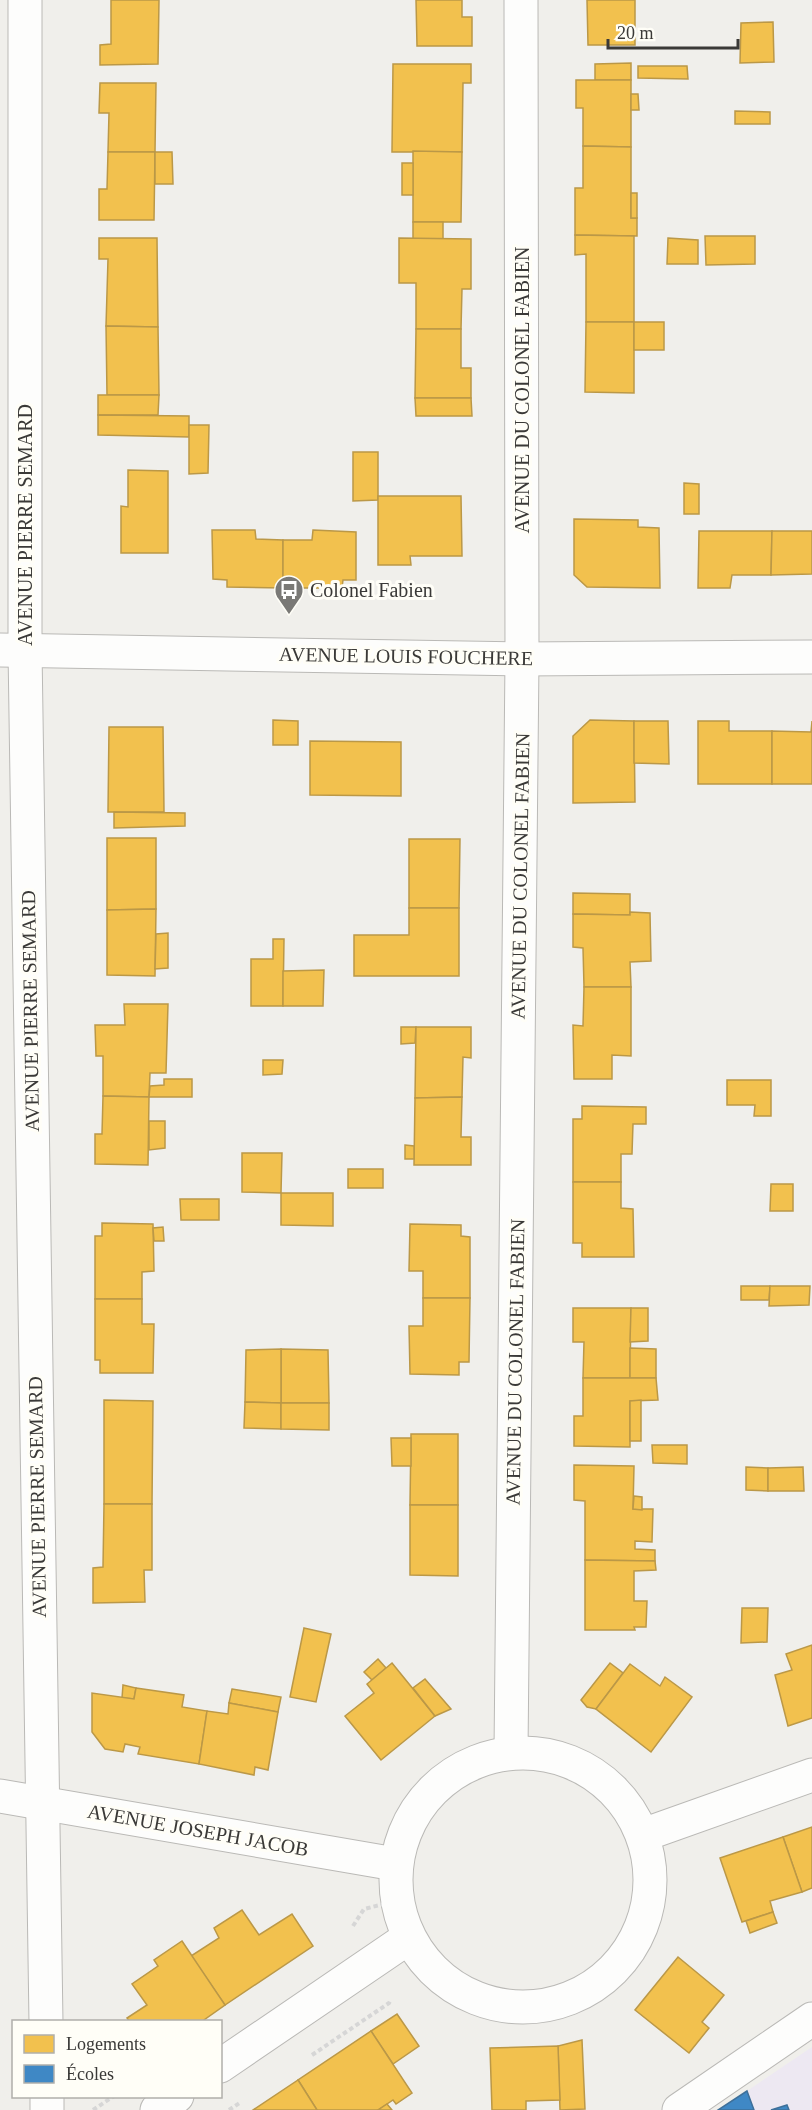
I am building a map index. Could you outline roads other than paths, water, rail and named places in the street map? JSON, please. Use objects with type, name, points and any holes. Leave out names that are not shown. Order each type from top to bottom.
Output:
[{"type":"street","name":"AVENUE PIERRE SEMARD","points":[[25,0],[13,650],[46,2020]]},
{"type":"street","name":"AVENUE DU COLONEL FABIEN","points":[[511,1752],[522,659],[520,0]]},
{"type":"street","name":"AVENUE LOUIS FOUCHERE","points":[[13,650],[522,659],[812,657]]},
{"type":"street","points":[[511,1752],[553,1755],[592,1771],[622,1799],[643,1835],[652,1877],[645,1920],[625,1958],[594,1987],[554,2004],[512,2007],[470,1996],[434,1972],[408,1938],[396,1902],[395,1864],[408,1822],[433,1787],[469,1763],[511,1752]]},
{"type":"street","points":[[643,1835],[812,1775]]},
{"type":"street","name":"AVENUE JOSEPH JACOB","points":[[0,1796],[395,1864]]},
{"type":"street","points":[[222,2065],[408,1938]]},
{"type":"street","points":[[679,2110],[812,2019]]},
{"type":"street","points":[[157,2110],[175,2098]]},
{"type":"place","name":"Colonel Fabien","points":[[289,616]]}]
